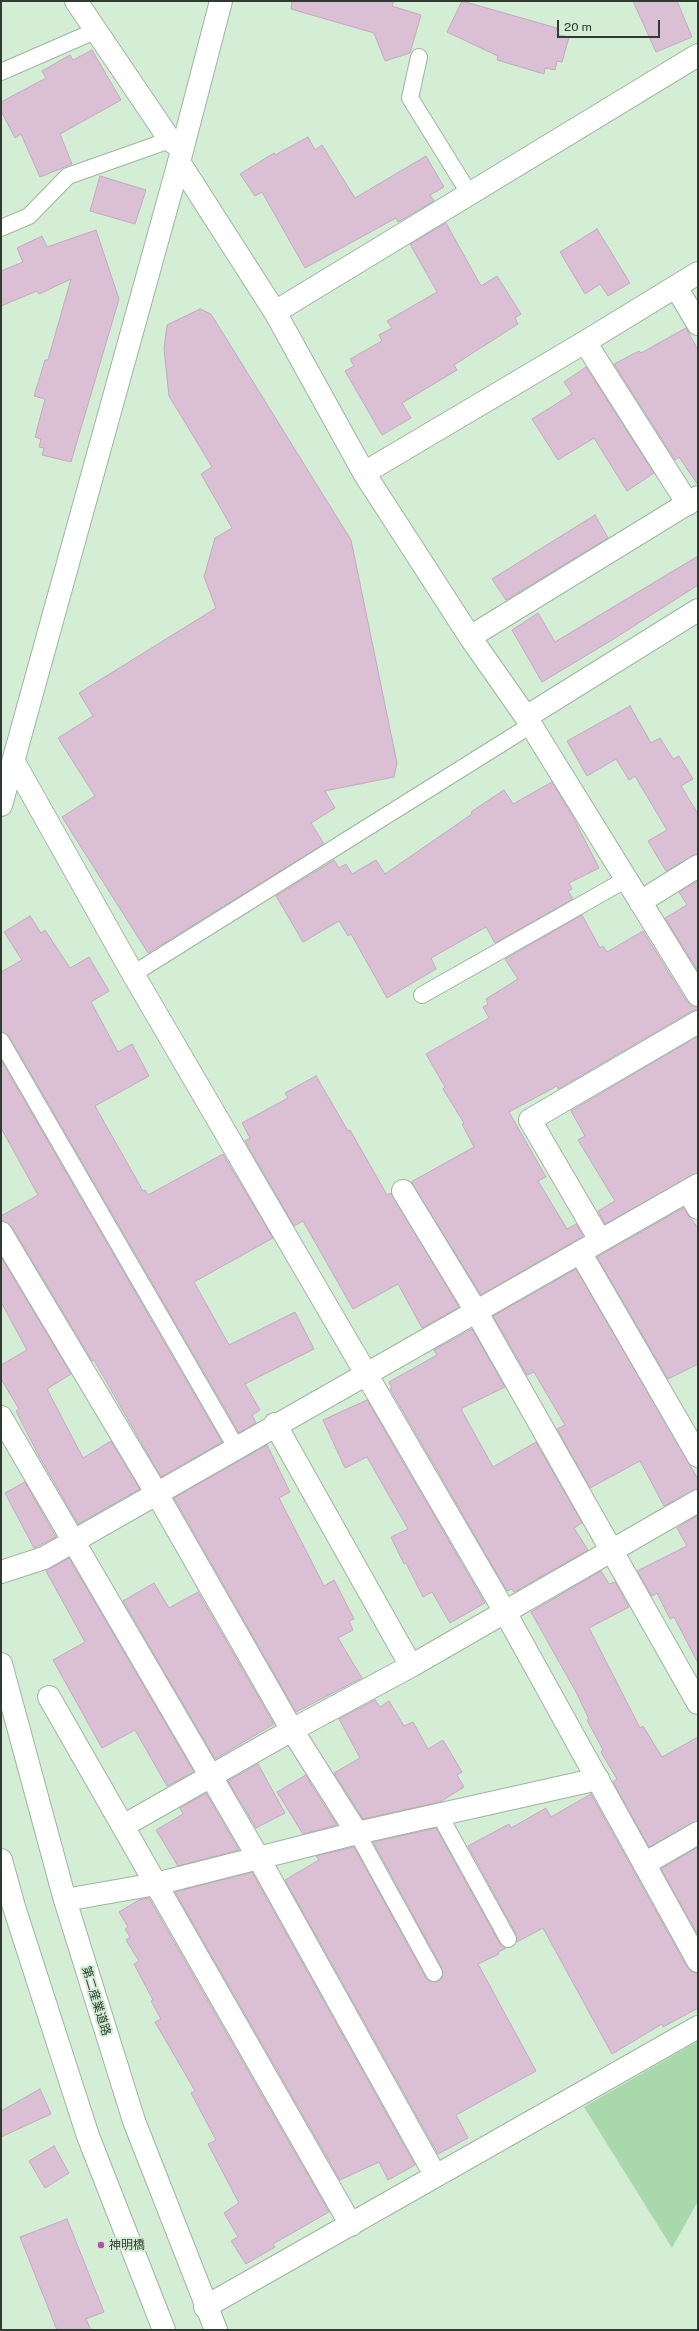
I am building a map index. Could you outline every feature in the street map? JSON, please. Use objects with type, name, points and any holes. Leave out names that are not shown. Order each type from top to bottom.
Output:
[{"type":"street","points":[[76,1],[177,150],[275,312],[364,473],[470,636],[528,721],[698,996]]},
{"type":"street","points":[[1,805],[14,762],[177,150],[221,1]]},
{"type":"street","points":[[275,312],[698,55]]},
{"type":"street","points":[[364,473],[585,342],[698,272]]},
{"type":"street","points":[[676,287],[698,324]]},
{"type":"street","points":[[470,636],[693,500],[585,342]]},
{"type":"street","points":[[528,721],[698,610]]},
{"type":"street","points":[[14,762],[133,974],[505,1612],[698,1962]]},
{"type":"street","points":[[640,902],[698,866]]},
{"type":"street","points":[[600,1240],[530,1120],[698,1022]]},
{"type":"street","points":[[403,1191],[476,1311],[610,1551],[698,1703]]},
{"type":"street","points":[[1,1572],[44,1558],[276,1424],[368,1375],[600,1240],[695,1195]]},
{"type":"street","points":[[1,1234],[157,1494],[292,1730],[356,1833]]},
{"type":"street","points":[[580,1252],[698,1456]]},
{"type":"street","points":[[1,1417],[209,1777],[258,1857],[435,2175]]},
{"type":"street","points":[[276,1424],[411,1666]]},
{"type":"street","points":[[123,1826],[292,1730],[411,1666],[698,1501]]},
{"type":"street","name":"第二産業道路","points":[[1,1664],[64,1900],[134,2121],[205,2307],[216,2330]]},
{"type":"street","points":[[49,1697],[351,2225]]},
{"type":"street","points":[[64,1900],[156,1884],[356,1833],[598,1779]]},
{"type":"street","points":[[644,1864],[698,1833]]},
{"type":"street","points":[[1,1860],[14,1907],[88,2136],[164,2330]]},
{"type":"street","points":[[205,2307],[698,2027]]},
{"type":"lane","points":[[1,72],[95,31]]},
{"type":"lane","points":[[419,57],[410,98],[470,193]]},
{"type":"lane","points":[[1,228],[29,216],[68,176],[177,150]]},
{"type":"lane","points":[[133,974],[528,721]]},
{"type":"lane","points":[[422,995],[625,880]]},
{"type":"lane","points":[[1,1041],[236,1447]]},
{"type":"lane","points":[[439,1814],[508,1939]]},
{"type":"lane","points":[[356,1833],[434,1974]]},
{"type":"green space","points":[[698,2041],[698,2201],[672,2248],[584,2107]]},
{"type":"building","points":[[292,1],[394,1],[392,6],[421,15],[410,53],[385,61],[374,33],[291,9]]},
{"type":"building","points":[[462,1],[557,28],[555,34],[569,37],[562,62],[557,61],[555,70],[545,68],[544,74],[497,60],[498,56],[447,32]]},
{"type":"building","points":[[633,1],[677,1],[692,37],[656,52]]},
{"type":"building","points":[[92,50],[121,100],[60,134],[72,164],[40,177],[21,134],[15,138],[1,111],[1,102],[46,78],[42,71],[70,55],[73,60]]},
{"type":"building","points":[[308,137],[315,150],[322,145],[355,198],[426,156],[444,187],[430,195],[434,201],[398,222],[396,218],[305,268],[262,192],[255,196],[240,174],[274,153],[275,155]]},
{"type":"building","points":[[100,176],[146,190],[135,224],[90,211]]},
{"type":"building","points":[[446,223],[481,286],[497,276],[521,314],[515,318],[518,324],[454,365],[457,370],[402,403],[411,418],[382,435],[345,371],[354,366],[350,359],[382,341],[379,335],[392,328],[387,321],[437,292],[410,244]]},
{"type":"building","points":[[597,229],[630,283],[608,296],[600,284],[585,294],[560,252]]},
{"type":"building","points":[[96,230],[119,299],[71,462],[42,455],[44,448],[39,447],[41,439],[35,437],[45,399],[34,396],[45,360],[48,360],[71,279],[39,294],[37,291],[1,306],[1,271],[23,262],[17,248],[42,236],[47,247]]},
{"type":"building","points":[[200,309],[211,314],[351,540],[397,763],[394,777],[325,791],[335,808],[311,823],[324,844],[148,953],[62,817],[95,796],[58,738],[93,716],[79,693],[216,608],[204,577],[215,538],[232,528],[201,474],[212,467],[169,396],[164,349],[167,325]]},
{"type":"building","points":[[686,328],[698,350],[698,485],[679,457],[675,460],[614,364],[639,351],[641,353]]},
{"type":"building","points":[[586,367],[654,473],[627,491],[594,438],[558,460],[532,419],[572,394],[564,382]]},
{"type":"building","points":[[595,515],[608,538],[506,600],[492,579]]},
{"type":"building","points":[[698,556],[698,585],[612,640],[542,682],[512,630],[538,613],[555,642]]},
{"type":"building","points":[[630,706],[651,743],[660,738],[673,759],[679,756],[693,779],[681,786],[698,814],[698,854],[666,871],[648,841],[667,830],[635,776],[629,780],[616,759],[587,776],[567,741]]},
{"type":"building","points":[[552,782],[572,815],[599,868],[569,883],[572,889],[568,891],[573,899],[495,943],[486,927],[431,958],[436,969],[387,998],[351,934],[348,936],[339,921],[303,942],[276,896],[334,860],[339,868],[346,864],[352,874],[376,860],[385,874],[504,790],[513,804]]},
{"type":"building","points":[[698,881],[698,971],[665,918],[687,905],[679,892]]},
{"type":"building","points":[[582,915],[600,948],[603,946],[607,952],[643,931],[687,1002],[698,1007],[698,1010],[692,1011],[558,1089],[557,1086],[509,1112],[546,1177],[538,1181],[567,1229],[576,1224],[583,1236],[481,1295],[411,1182],[474,1147],[462,1124],[464,1123],[443,1089],[445,1087],[426,1054],[489,1018],[483,1007],[488,1004],[486,999],[518,979],[505,959]]},
{"type":"building","points":[[30,916],[41,933],[45,930],[70,968],[89,957],[109,991],[91,1002],[118,1052],[132,1044],[149,1076],[95,1106],[143,1191],[145,1190],[148,1195],[223,1154],[273,1238],[194,1282],[229,1345],[295,1312],[314,1349],[245,1384],[260,1410],[252,1415],[256,1423],[239,1433],[9,1036],[1,1032],[1,972],[22,960],[4,932]]},
{"type":"building","points":[[698,1036],[698,1173],[605,1224],[598,1211],[615,1201],[578,1140],[585,1136],[571,1111]]},
{"type":"building","points":[[1,1060],[222,1442],[161,1477],[94,1360],[92,1361],[12,1227],[1,1221],[1,1216],[38,1195],[1,1128]]},
{"type":"building","points":[[316,1076],[348,1131],[350,1130],[387,1195],[391,1193],[459,1307],[422,1328],[398,1284],[353,1309],[303,1221],[294,1226],[245,1141],[250,1138],[242,1123],[288,1098],[285,1093]]},
{"type":"building","points":[[683,1208],[698,1228],[698,1364],[668,1379],[597,1257]]},
{"type":"building","points":[[1,1257],[71,1374],[47,1389],[83,1458],[111,1441],[140,1489],[78,1524],[39,1456],[16,1411],[19,1409],[1,1379],[1,1365],[27,1350],[1,1302]]},
{"type":"building","points":[[576,1269],[698,1479],[698,1489],[664,1506],[640,1461],[590,1488],[557,1429],[565,1425],[534,1372],[527,1375],[493,1316]]},
{"type":"building","points":[[472,1329],[505,1387],[462,1408],[462,1411],[493,1467],[536,1442],[582,1523],[574,1528],[588,1550],[514,1592],[512,1589],[507,1591],[390,1389],[392,1388],[389,1382],[437,1355],[434,1350]]},
{"type":"building","points":[[367,1400],[485,1603],[450,1623],[432,1592],[423,1597],[406,1563],[404,1564],[391,1537],[408,1529],[367,1457],[345,1468],[323,1420]]},
{"type":"building","points":[[267,1445],[290,1492],[279,1498],[324,1586],[334,1580],[354,1619],[349,1621],[353,1630],[338,1638],[362,1678],[296,1712],[174,1498]]},
{"type":"building","points":[[25,1482],[56,1537],[34,1548],[5,1493]]},
{"type":"building","points":[[698,1515],[698,1663],[674,1617],[670,1619],[657,1593],[652,1596],[637,1571],[687,1546],[677,1528]]},
{"type":"building","points":[[69,1558],[194,1772],[167,1786],[135,1730],[102,1748],[53,1660],[85,1642],[46,1571]]},
{"type":"building","points":[[601,1571],[609,1584],[615,1582],[629,1607],[589,1628],[640,1728],[643,1726],[662,1757],[698,1737],[698,1821],[649,1847],[613,1782],[617,1779],[601,1752],[603,1750],[587,1720],[589,1719],[576,1692],[531,1612]]},
{"type":"building","points":[[154,1583],[169,1608],[198,1592],[274,1724],[215,1759],[123,1601]]},
{"type":"building","points":[[375,1700],[380,1707],[389,1701],[404,1726],[413,1722],[428,1749],[443,1740],[462,1772],[457,1775],[464,1787],[440,1802],[363,1819],[334,1773],[360,1758],[339,1719]]},
{"type":"building","points":[[258,1764],[285,1813],[256,1828],[228,1781]]},
{"type":"building","points":[[306,1775],[337,1825],[303,1834],[277,1792]]},
{"type":"building","points":[[206,1793],[239,1850],[178,1866],[156,1830],[183,1814],[180,1808]]},
{"type":"building","points":[[591,1794],[687,1967],[692,1972],[698,1973],[698,2008],[663,2027],[662,2024],[612,2054],[543,1928],[517,1942],[516,1934],[468,1846],[509,1824],[511,1828],[546,1808],[551,1817]]},
{"type":"building","points":[[436,1828],[500,1944],[506,1948],[498,1952],[499,1954],[478,1964],[536,2071],[456,2115],[468,2138],[438,2154],[285,1880],[319,1860],[316,1856],[354,1847],[426,1978],[429,1981],[438,1981],[442,1978],[442,1968],[373,1842]]},
{"type":"building","points":[[698,1847],[698,1935],[661,1869]]},
{"type":"building","points":[[252,1872],[415,2165],[388,2180],[379,2162],[340,2180],[175,1892]]},
{"type":"building","points":[[149,1898],[329,2212],[273,2244],[275,2247],[246,2264],[231,2241],[238,2237],[224,2213],[239,2203],[208,2144],[216,2140],[191,2093],[195,2091],[155,2022],[161,2019],[134,1964],[139,1961],[126,1940],[130,1937],[125,1929],[128,1927],[119,1912],[139,1900]]},
{"type":"building","points":[[40,2089],[51,2114],[1,2137],[1,2111]]},
{"type":"building","points":[[54,2146],[69,2173],[45,2188],[29,2161]]},
{"type":"building","points":[[67,2219],[104,2312],[86,2319],[91,2330],[57,2330],[20,2237]]},
{"type":"place","name":"神明橋","points":[[101,2245]]}]
